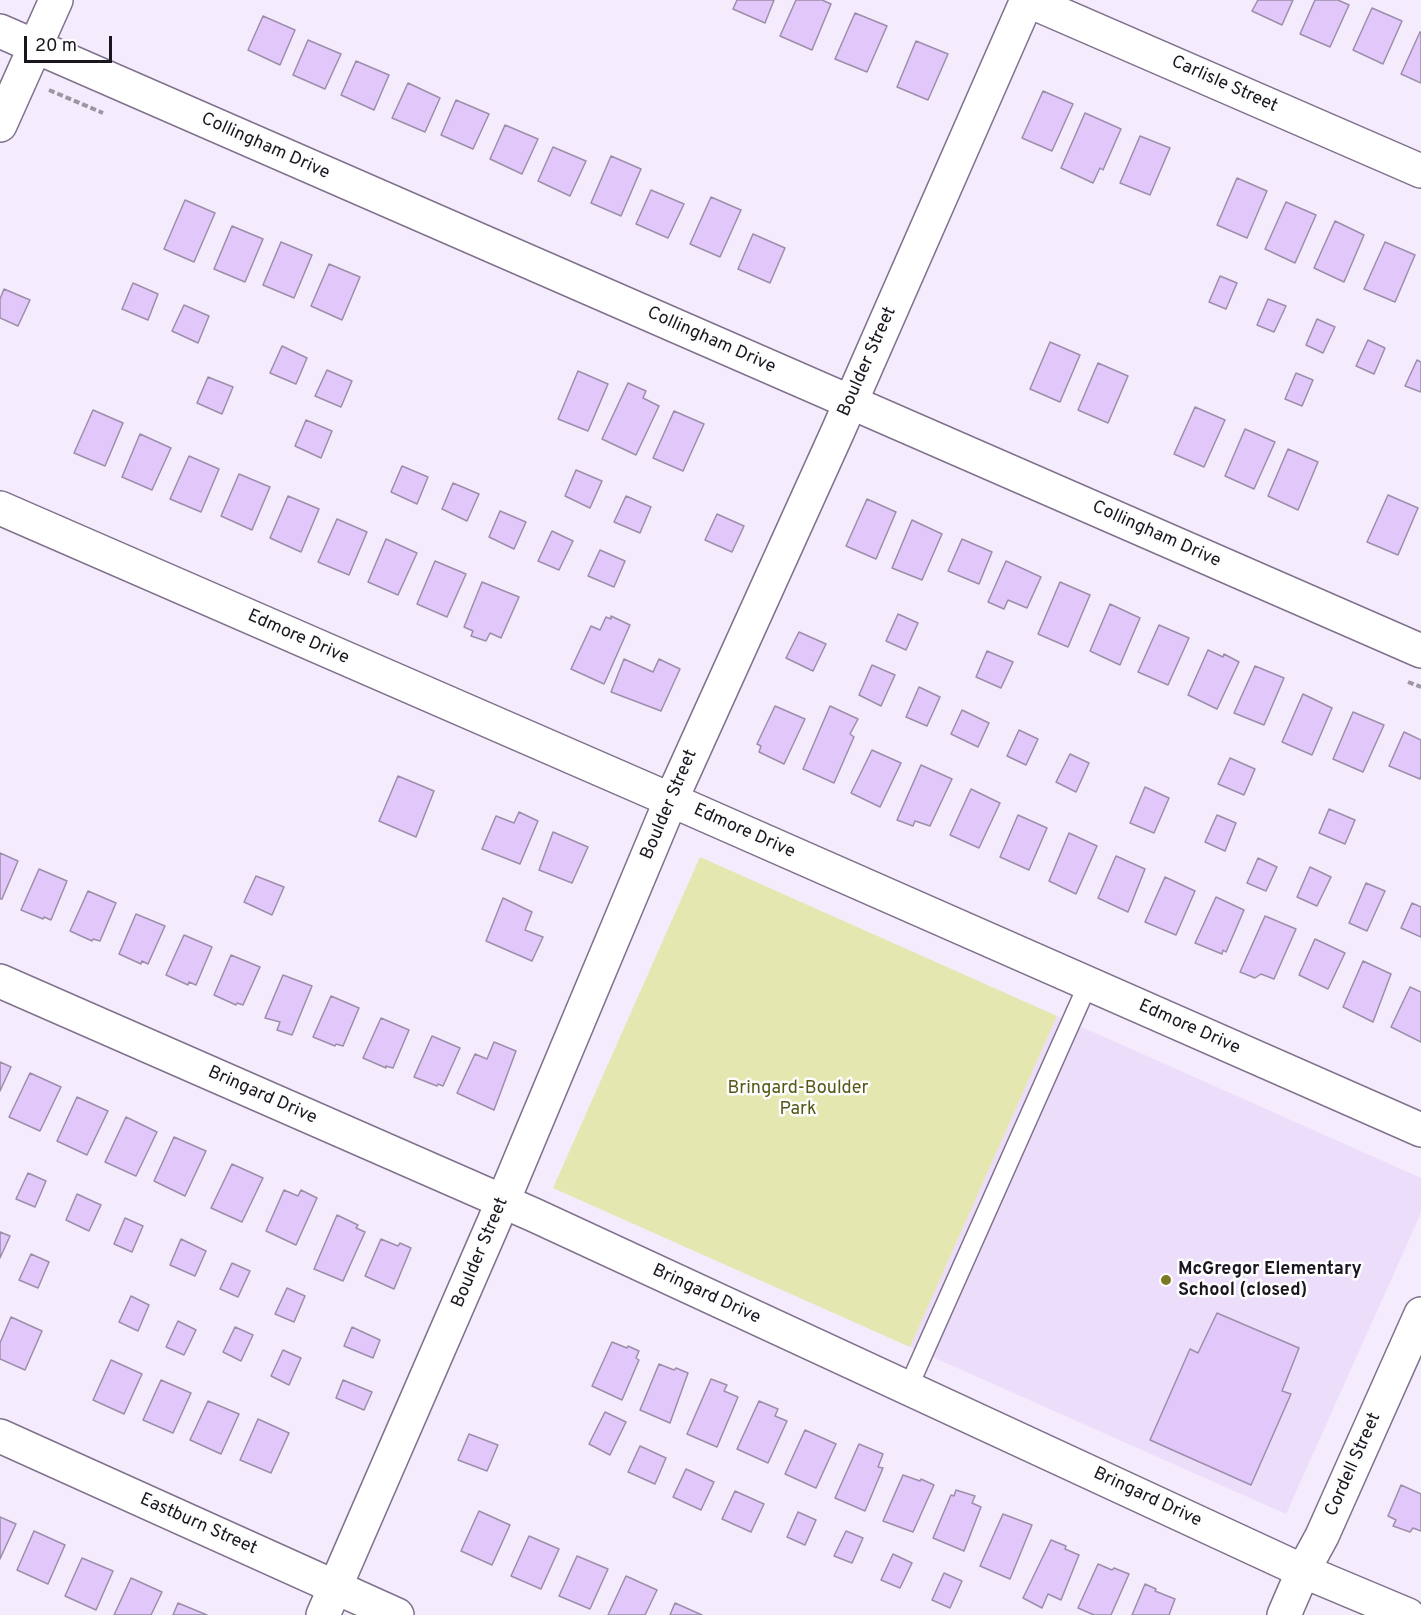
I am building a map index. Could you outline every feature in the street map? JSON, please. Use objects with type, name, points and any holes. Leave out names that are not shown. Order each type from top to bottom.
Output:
[{"type":"street","points":[[0,125],[56,0]]},
{"type":"street","name":"Carlisle Street","points":[[1027,0],[1421,171]]},
{"type":"street","name":"Boulder Street","points":[[329,1601],[503,1201],[671,800],[851,401],[1027,0]]},
{"type":"street","name":"Collingham Drive","points":[[0,31],[1421,651]]},
{"type":"street","name":"Edmore Drive","points":[[0,508],[1421,1130]]},
{"type":"street","name":"Bringard Drive","points":[[0,981],[503,1201],[1303,1571],[1408,1615]]},
{"type":"street","name":"Cordell Street","points":[[1284,1615],[1303,1571],[1322,1536],[1421,1314]]},
{"type":"street","name":"Eastburn Street","points":[[0,1436],[329,1601],[397,1615]]},
{"type":"lane","points":[[908,1388],[1088,984]]},
{"type":"shaded area","name":"McGregor Elementary School (closed)","points":[[1057,1016],[1421,1178],[1421,1213],[1286,1514],[910,1347]]},
{"type":"green space","name":"Bringard-Boulder Park","points":[[700,857],[1057,1016],[910,1347],[553,1188]]},
{"type":"building","points":[[737,0],[774,0],[765,23],[733,9]]},
{"type":"building","points":[[796,0],[822,0],[831,4],[812,50],[780,36]]},
{"type":"building","points":[[1258,0],[1293,0],[1282,25],[1252,11]]},
{"type":"building","points":[[1315,0],[1338,0],[1349,5],[1330,47],[1300,34]]},
{"type":"building","points":[[1372,8],[1402,21],[1383,64],[1353,50]]},
{"type":"building","points":[[855,13],[887,26],[867,72],[835,59]]},
{"type":"building","points":[[263,16],[295,30],[280,65],[248,50]]},
{"type":"building","points":[[1421,32],[1421,83],[1401,74]]},
{"type":"building","points":[[308,40],[341,54],[325,89],[293,75]]},
{"type":"building","points":[[916,41],[948,54],[928,100],[897,87]]},
{"type":"building","points":[[356,61],[389,75],[374,110],[341,95]]},
{"type":"building","points":[[408,83],[440,98],[425,132],[392,118]]},
{"type":"building","points":[[1043,91],[1073,104],[1052,151],[1022,138]]},
{"type":"building","points":[[456,100],[489,114],[473,149],[441,135]]},
{"type":"building","points":[[1085,113],[1121,129],[1103,170],[1100,168],[1093,183],[1061,168]]},
{"type":"building","points":[[505,125],[538,139],[522,174],[490,159]]},
{"type":"building","points":[[1140,136],[1170,148],[1150,195],[1120,183]]},
{"type":"building","points":[[553,147],[586,161],[570,196],[538,181]]},
{"type":"building","points":[[611,156],[641,169],[621,216],[591,203]]},
{"type":"building","points":[[1237,178],[1267,191],[1247,238],[1217,225]]},
{"type":"building","points":[[651,190],[684,204],[668,238],[636,224]]},
{"type":"building","points":[[711,197],[741,210],[720,257],[690,244]]},
{"type":"building","points":[[185,200],[215,213],[194,262],[164,249]]},
{"type":"building","points":[[1286,202],[1316,215],[1295,263],[1265,249]]},
{"type":"building","points":[[1335,221],[1364,235],[1344,282],[1314,268]]},
{"type":"building","points":[[232,226],[263,239],[245,282],[214,269]]},
{"type":"building","points":[[753,234],[785,248],[770,283],[738,269]]},
{"type":"building","points":[[281,242],[312,255],[294,298],[263,285]]},
{"type":"building","points":[[1385,242],[1415,255],[1395,302],[1364,289]]},
{"type":"building","points":[[329,264],[360,277],[342,320],[311,306]]},
{"type":"building","points":[[1220,276],[1237,283],[1226,309],[1209,302]]},
{"type":"building","points":[[133,283],[158,294],[148,320],[122,309]]},
{"type":"building","points":[[4,289],[30,300],[18,326],[0,318],[0,299]]},
{"type":"building","points":[[1268,299],[1286,306],[1274,332],[1257,325]]},
{"type":"building","points":[[184,305],[209,316],[198,343],[172,331]]},
{"type":"building","points":[[1317,319],[1335,327],[1323,353],[1306,345]]},
{"type":"building","points":[[1368,340],[1385,348],[1374,374],[1356,366]]},
{"type":"building","points":[[1050,342],[1080,355],[1060,402],[1030,389]]},
{"type":"building","points":[[282,346],[307,358],[296,384],[270,373]]},
{"type":"building","points":[[1417,360],[1421,362],[1421,392],[1405,386]]},
{"type":"building","points":[[1098,363],[1128,376],[1108,423],[1078,410]]},
{"type":"building","points":[[327,370],[352,381],[341,407],[315,396]]},
{"type":"building","points":[[578,371],[608,384],[588,431],[558,419]]},
{"type":"building","points":[[1296,373],[1313,380],[1302,406],[1285,399]]},
{"type":"building","points":[[208,377],[233,387],[222,414],[197,403]]},
{"type":"building","points":[[628,383],[646,391],[643,398],[659,406],[636,455],[602,439]]},
{"type":"building","points":[[1195,407],[1225,420],[1204,467],[1174,454]]},
{"type":"building","points":[[93,410],[123,423],[105,466],[74,453]]},
{"type":"building","points":[[674,411],[704,424],[683,471],[653,458]]},
{"type":"building","points":[[306,420],[332,431],[321,458],[295,446]]},
{"type":"building","points":[[1245,429],[1275,442],[1254,489],[1225,476]]},
{"type":"building","points":[[140,434],[171,448],[152,490],[122,477]]},
{"type":"building","points":[[1288,449],[1318,462],[1298,510],[1268,496]]},
{"type":"building","points":[[189,456],[219,469],[201,512],[170,499]]},
{"type":"building","points":[[402,466],[428,477],[417,504],[391,492]]},
{"type":"building","points":[[576,470],[602,481],[590,508],[565,496]]},
{"type":"building","points":[[239,474],[270,487],[252,530],[221,516]]},
{"type":"building","points":[[453,483],[479,494],[467,521],[442,509]]},
{"type":"building","points":[[1388,495],[1418,508],[1398,555],[1367,542]]},
{"type":"building","points":[[288,496],[319,509],[301,552],[270,538]]},
{"type":"building","points":[[626,496],[651,507],[640,533],[614,522]]},
{"type":"building","points":[[867,499],[896,512],[876,559],[846,546]]},
{"type":"building","points":[[500,511],[526,522],[514,549],[489,537]]},
{"type":"building","points":[[717,514],[744,526],[732,552],[705,540]]},
{"type":"building","points":[[337,519],[367,532],[349,575],[318,562]]},
{"type":"building","points":[[912,520],[942,534],[922,580],[892,568]]},
{"type":"building","points":[[552,531],[573,541],[559,570],[538,561]]},
{"type":"building","points":[[386,539],[417,553],[398,595],[368,582]]},
{"type":"building","points":[[962,539],[992,552],[979,584],[948,571]]},
{"type":"building","points":[[600,550],[625,561],[614,587],[588,576]]},
{"type":"building","points":[[435,561],[466,574],[447,617],[417,604]]},
{"type":"building","points":[[1006,561],[1041,577],[1027,608],[1008,600],[1004,609],[988,602]]},
{"type":"building","points":[[482,582],[519,597],[501,638],[490,633],[486,641],[471,636],[473,631],[464,627]]},
{"type":"building","points":[[1060,582],[1090,595],[1068,647],[1038,634]]},
{"type":"building","points":[[1110,604],[1140,618],[1120,665],[1090,651]]},
{"type":"building","points":[[898,614],[918,623],[906,650],[886,641]]},
{"type":"building","points":[[611,616],[630,625],[604,684],[571,669],[591,626],[600,630],[606,617],[611,619]]},
{"type":"building","points":[[1159,625],[1189,638],[1168,685],[1138,672]]},
{"type":"building","points":[[799,632],[826,644],[813,671],[786,658]]},
{"type":"building","points":[[1208,650],[1223,657],[1224,654],[1239,662],[1217,709],[1188,695]]},
{"type":"building","points":[[987,651],[1013,662],[1001,688],[976,677]]},
{"type":"building","points":[[624,659],[653,672],[659,659],[680,669],[661,711],[611,692]]},
{"type":"building","points":[[872,665],[895,675],[881,706],[859,695]]},
{"type":"building","points":[[1255,666],[1284,678],[1264,725],[1234,713]]},
{"type":"building","points":[[919,687],[940,697],[927,726],[906,717]]},
{"type":"building","points":[[1303,694],[1332,708],[1312,755],[1282,742]]},
{"type":"building","points":[[775,706],[805,719],[784,764],[759,752],[761,746],[757,744]]},
{"type":"building","points":[[830,706],[858,719],[850,734],[854,737],[834,783],[803,769]]},
{"type":"building","points":[[962,710],[989,723],[978,747],[951,734]]},
{"type":"building","points":[[1353,712],[1384,725],[1363,772],[1333,759]]},
{"type":"building","points":[[1019,730],[1038,739],[1026,765],[1007,756]]},
{"type":"building","points":[[1404,732],[1421,740],[1420,779],[1389,766]]},
{"type":"building","points":[[872,750],[901,763],[880,807],[851,793]]},
{"type":"building","points":[[1070,754],[1089,763],[1076,792],[1056,782]]},
{"type":"building","points":[[1230,758],[1255,769],[1244,795],[1218,784]]},
{"type":"building","points":[[921,765],[952,779],[930,826],[915,821],[913,826],[897,820]]},
{"type":"building","points":[[398,776],[434,791],[416,837],[379,821]]},
{"type":"building","points":[[1145,787],[1169,798],[1154,833],[1130,823]]},
{"type":"building","points":[[971,789],[1000,803],[979,848],[950,835]]},
{"type":"building","points":[[1329,809],[1355,820],[1345,844],[1319,833]]},
{"type":"building","points":[[519,812],[538,821],[520,864],[482,849],[496,816],[514,823]]},
{"type":"building","points":[[1018,815],[1047,828],[1029,870],[1000,857]]},
{"type":"building","points":[[1217,815],[1236,823],[1225,851],[1205,842]]},
{"type":"building","points":[[553,832],[588,847],[572,883],[539,870]]},
{"type":"building","points":[[1069,833],[1097,846],[1076,894],[1049,881]]},
{"type":"building","points":[[0,853],[18,861],[2,899],[0,899]]},
{"type":"building","points":[[1116,856],[1145,869],[1128,912],[1098,898]]},
{"type":"building","points":[[1258,858],[1277,867],[1266,891],[1247,883]]},
{"type":"building","points":[[1310,867],[1331,877],[1317,906],[1297,897]]},
{"type":"building","points":[[39,869],[67,881],[51,920],[21,910]]},
{"type":"building","points":[[256,876],[284,887],[272,915],[244,902]]},
{"type":"building","points":[[1165,877],[1195,891],[1176,935],[1145,922]]},
{"type":"building","points":[[1366,883],[1385,891],[1367,931],[1349,923]]},
{"type":"building","points":[[88,891],[116,903],[100,941],[93,939],[92,941],[70,931]]},
{"type":"building","points":[[1216,897],[1244,910],[1226,952],[1223,950],[1222,954],[1195,943]]},
{"type":"building","points":[[503,898],[532,912],[525,930],[543,937],[532,961],[486,941]]},
{"type":"building","points":[[1412,903],[1421,907],[1421,937],[1401,928]]},
{"type":"building","points":[[136,914],[165,926],[148,964],[142,961],[141,964],[119,954]]},
{"type":"building","points":[[1265,916],[1296,929],[1274,979],[1261,974],[1255,978],[1240,972]]},
{"type":"building","points":[[184,935],[212,947],[196,985],[189,982],[188,985],[166,975]]},
{"type":"building","points":[[1315,939],[1345,953],[1328,989],[1299,975]]},
{"type":"building","points":[[231,955],[260,967],[243,1005],[237,1003],[236,1005],[214,995]]},
{"type":"building","points":[[1363,961],[1391,974],[1373,1022],[1343,1007]]},
{"type":"building","points":[[283,975],[312,986],[292,1035],[277,1030],[280,1022],[265,1018]]},
{"type":"building","points":[[1410,987],[1421,992],[1421,1042],[1391,1027]]},
{"type":"building","points":[[331,996],[359,1008],[343,1046],[336,1044],[335,1046],[313,1037]]},
{"type":"building","points":[[381,1018],[409,1030],[393,1068],[386,1066],[386,1068],[363,1058]]},
{"type":"building","points":[[432,1036],[460,1048],[443,1086],[414,1077]]},
{"type":"building","points":[[494,1042],[516,1051],[494,1110],[457,1093],[475,1054],[487,1059]]},
{"type":"building","points":[[0,1062],[11,1067],[0,1091]]},
{"type":"building","points":[[30,1073],[61,1087],[40,1131],[9,1117]]},
{"type":"building","points":[[77,1097],[108,1111],[87,1155],[57,1141]]},
{"type":"building","points":[[126,1117],[157,1132],[136,1176],[105,1162]]},
{"type":"building","points":[[174,1137],[206,1151],[185,1196],[154,1181]]},
{"type":"building","points":[[232,1164],[263,1178],[242,1222],[211,1208]]},
{"type":"building","points":[[28,1173],[46,1181],[35,1207],[16,1199]]},
{"type":"building","points":[[284,1190],[298,1196],[301,1190],[317,1198],[296,1245],[266,1231]]},
{"type":"building","points":[[77,1194],[101,1205],[89,1231],[66,1220]]},
{"type":"building","points":[[337,1215],[358,1225],[356,1228],[365,1232],[343,1281],[314,1269]]},
{"type":"building","points":[[125,1218],[143,1226],[132,1252],[114,1244]]},
{"type":"building","points":[[0,1232],[10,1236],[0,1258]]},
{"type":"building","points":[[181,1239],[206,1251],[195,1276],[170,1265]]},
{"type":"building","points":[[381,1239],[398,1246],[400,1243],[411,1248],[394,1289],[365,1276]]},
{"type":"building","points":[[31,1254],[49,1262],[38,1288],[19,1280]]},
{"type":"building","points":[[232,1263],[250,1271],[238,1297],[220,1289]]},
{"type":"building","points":[[287,1288],[305,1296],[294,1322],[275,1314]]},
{"type":"building","points":[[131,1296],[149,1305],[138,1331],[119,1322]]},
{"type":"building","points":[[1217,1313],[1299,1348],[1282,1391],[1291,1394],[1251,1485],[1150,1440],[1190,1349],[1198,1353]]},
{"type":"building","points":[[11,1317],[42,1331],[25,1370],[0,1359],[0,1343]]},
{"type":"building","points":[[178,1321],[196,1330],[184,1355],[166,1347]]},
{"type":"building","points":[[235,1327],[253,1335],[241,1361],[223,1352]]},
{"type":"building","points":[[352,1327],[380,1340],[373,1358],[344,1346]]},
{"type":"building","points":[[612,1342],[639,1351],[636,1358],[639,1360],[622,1400],[592,1386]]},
{"type":"building","points":[[283,1350],[301,1358],[289,1385],[271,1376]]},
{"type":"building","points":[[111,1360],[142,1374],[124,1414],[93,1400]]},
{"type":"building","points":[[659,1364],[688,1373],[670,1423],[640,1410]]},
{"type":"building","points":[[711,1379],[727,1385],[724,1391],[738,1397],[717,1447],[687,1434]]},
{"type":"building","points":[[161,1380],[191,1393],[173,1433],[143,1420]]},
{"type":"building","points":[[343,1380],[372,1392],[364,1410],[336,1398]]},
{"type":"building","points":[[208,1401],[239,1414],[221,1454],[190,1440]]},
{"type":"building","points":[[759,1401],[778,1409],[775,1416],[787,1421],[768,1463],[737,1449]]},
{"type":"building","points":[[605,1412],[626,1422],[610,1455],[589,1444]]},
{"type":"building","points":[[258,1419],[289,1433],[271,1473],[240,1460]]},
{"type":"building","points":[[805,1430],[836,1444],[816,1488],[785,1474]]},
{"type":"building","points":[[469,1434],[498,1445],[487,1471],[458,1460]]},
{"type":"building","points":[[859,1444],[883,1454],[878,1467],[883,1468],[865,1511],[835,1498]]},
{"type":"building","points":[[640,1446],[666,1458],[655,1484],[628,1472]]},
{"type":"building","points":[[686,1469],[714,1482],[701,1510],[673,1497]]},
{"type":"building","points":[[903,1475],[934,1485],[913,1532],[883,1521]]},
{"type":"building","points":[[1401,1485],[1421,1494],[1421,1531],[1413,1528],[1410,1532],[1393,1526],[1396,1520],[1388,1516]]},
{"type":"building","points":[[956,1490],[975,1496],[972,1503],[981,1507],[964,1551],[933,1538],[951,1495],[954,1496]]},
{"type":"building","points":[[735,1491],[764,1504],[751,1532],[722,1519]]},
{"type":"building","points":[[479,1511],[510,1525],[492,1565],[461,1551]]},
{"type":"building","points":[[798,1512],[816,1520],[805,1545],[787,1537]]},
{"type":"building","points":[[1003,1514],[1032,1525],[1010,1579],[980,1566]]},
{"type":"building","points":[[0,1517],[16,1524],[0,1559]]},
{"type":"building","points":[[34,1531],[65,1545],[48,1584],[17,1570]]},
{"type":"building","points":[[846,1531],[863,1538],[852,1563],[834,1556]]},
{"type":"building","points":[[529,1536],[559,1549],[541,1589],[511,1576]]},
{"type":"building","points":[[1051,1540],[1079,1555],[1061,1600],[1048,1594],[1042,1608],[1023,1598]]},
{"type":"building","points":[[893,1554],[912,1563],[900,1588],[881,1580]]},
{"type":"building","points":[[577,1556],[608,1569],[590,1609],[559,1596]]},
{"type":"building","points":[[82,1558],[113,1571],[96,1610],[65,1596]]},
{"type":"building","points":[[1098,1564],[1129,1574],[1111,1615],[1094,1615],[1078,1608]]},
{"type":"building","points":[[944,1573],[962,1581],[950,1608],[932,1600]]},
{"type":"building","points":[[626,1576],[657,1590],[645,1615],[608,1615]]},
{"type":"building","points":[[131,1578],[162,1592],[151,1615],[114,1615]]},
{"type":"building","points":[[1145,1584],[1175,1599],[1169,1615],[1132,1615]]},
{"type":"building","points":[[178,1603],[207,1615],[173,1615]]},
{"type":"building","points":[[675,1603],[702,1615],[670,1615]]},
{"type":"place","name":"McGregor Elementary School (closed)","points":[[1166,1280]]}]
